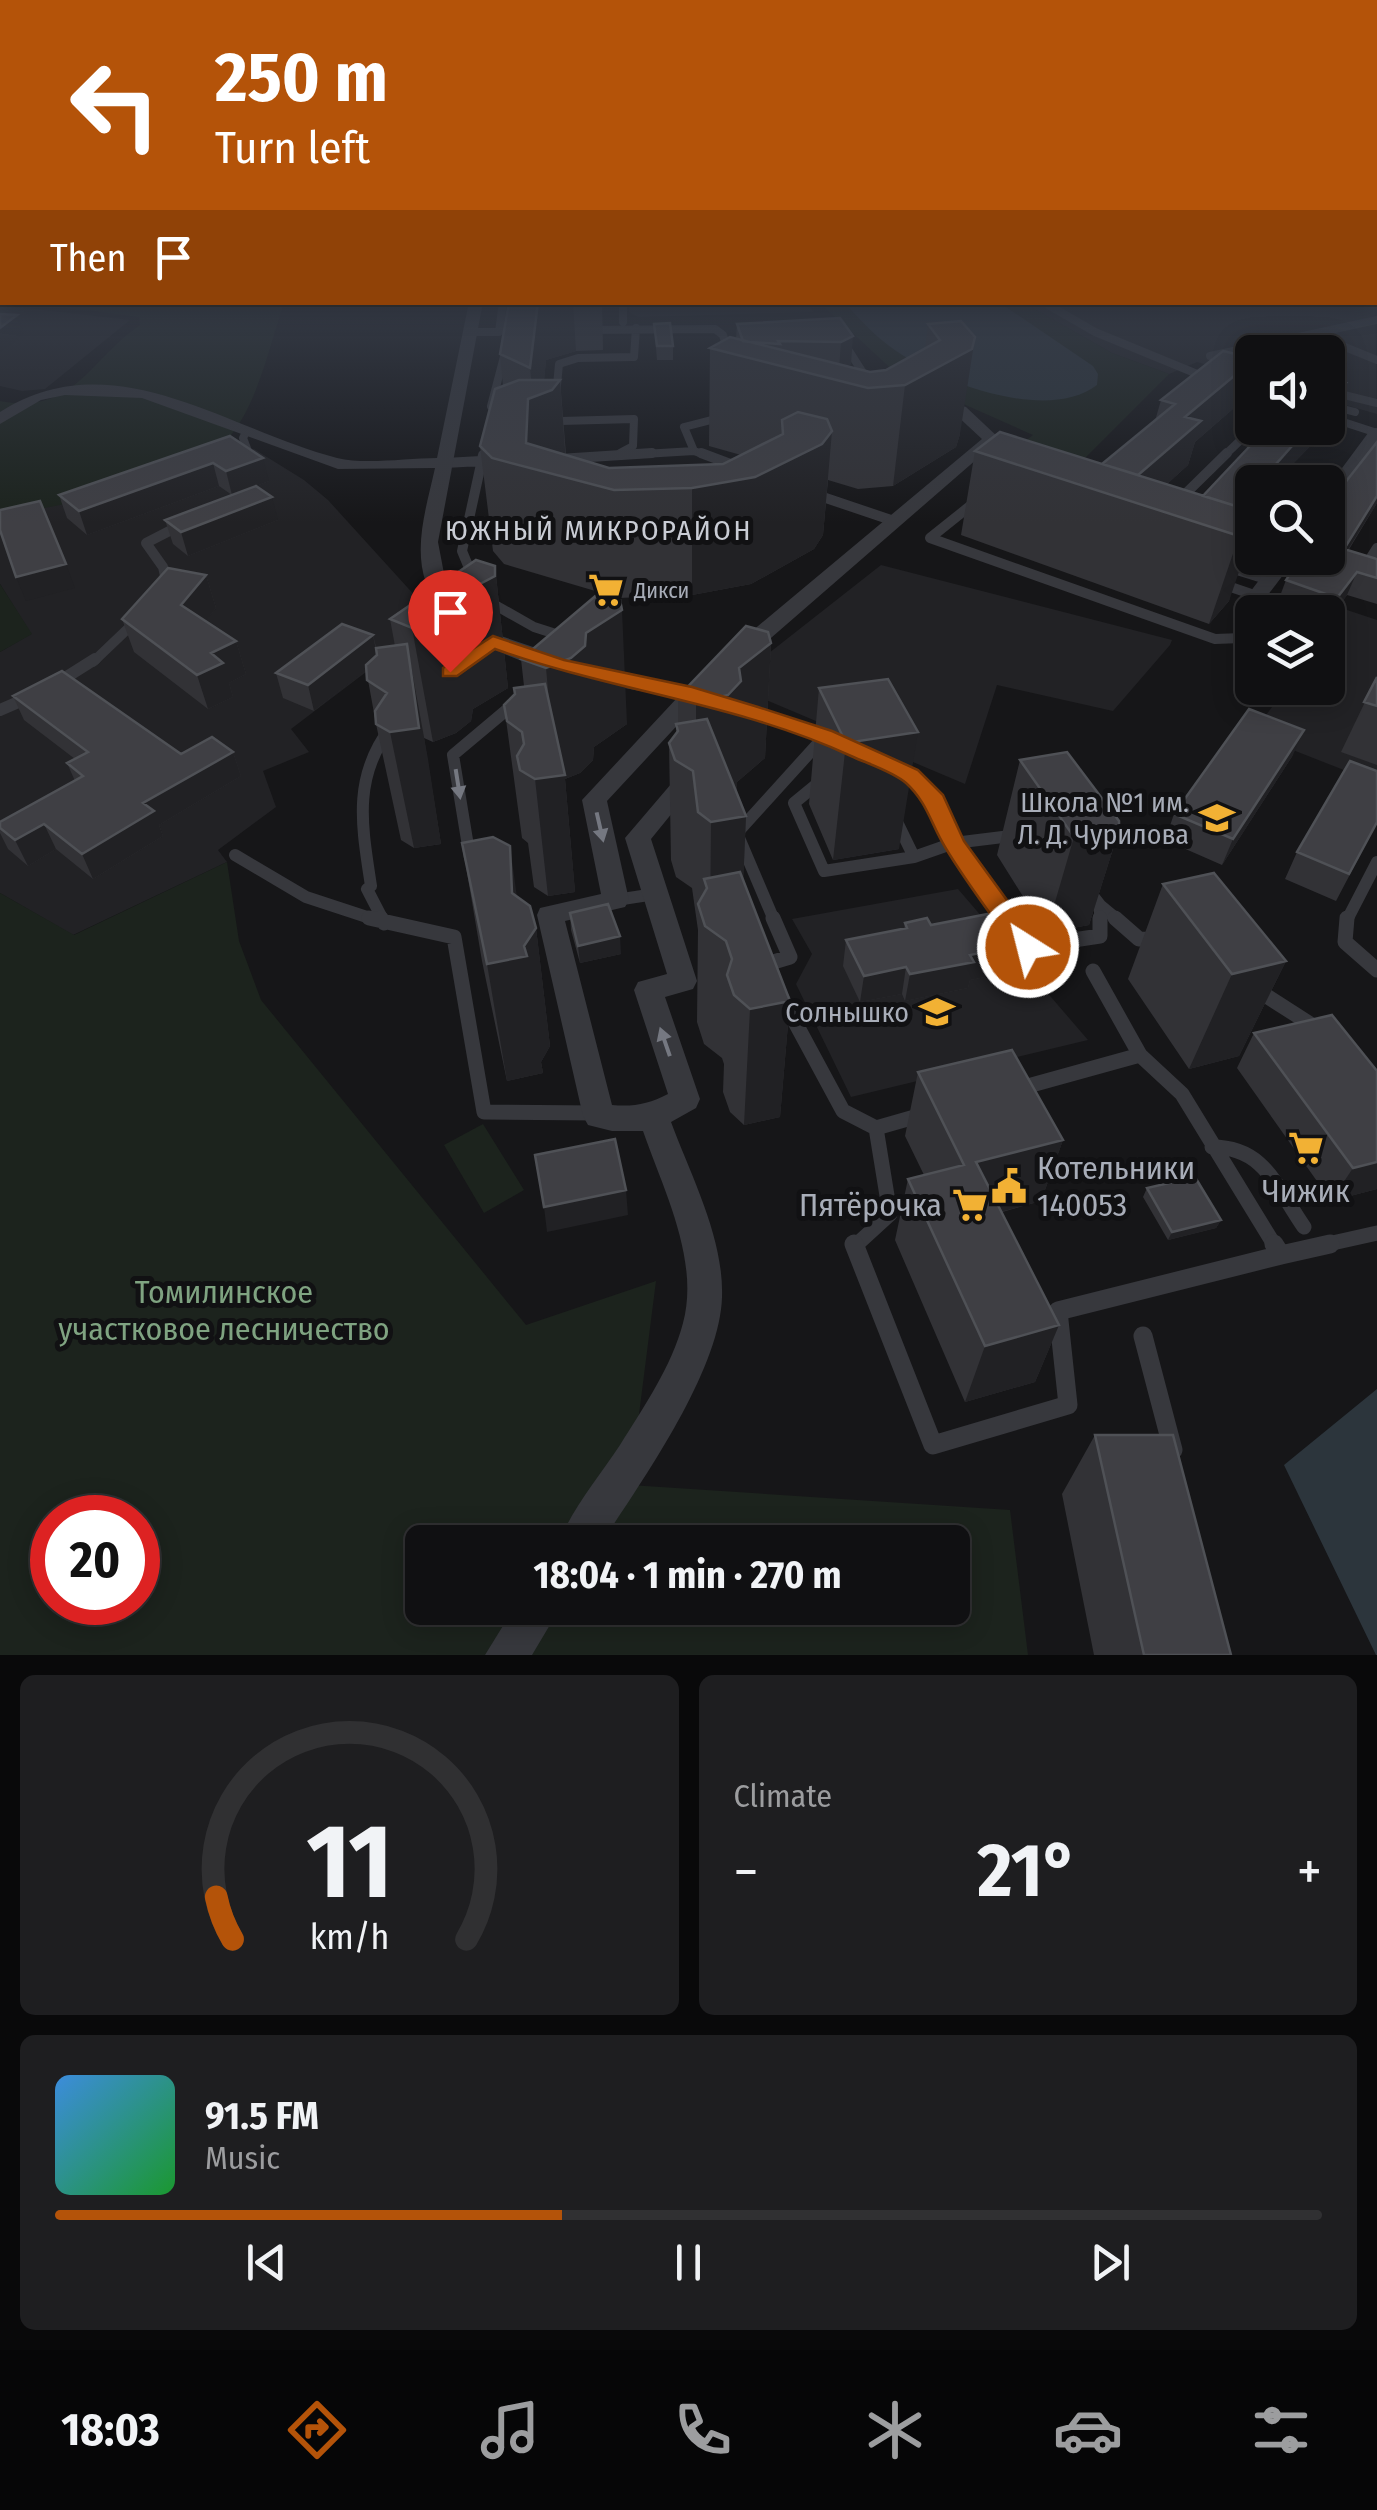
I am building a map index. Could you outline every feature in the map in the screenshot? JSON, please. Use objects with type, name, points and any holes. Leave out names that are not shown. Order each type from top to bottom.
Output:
[{"type":"street","points":[[463,368],[428,560],[454,610],[470,630],[486,647],[554,669],[692,694],[751,711]]},
{"type":"street","points":[[0,418],[36,396],[111,390],[144,393],[338,464],[445,463]]},
{"type":"street","points":[[708,756],[638,838],[655,894],[691,980],[648,990],[685,1099],[654,1119],[628,1122],[597,1113],[541,916],[616,900],[594,800],[675,726],[692,694],[992,439],[960,410],[915,396]]},
{"type":"street","points":[[1345,475],[1376,432]]},
{"type":"street","points":[[731,730],[751,711]]},
{"type":"street","points":[[590,1525],[664,1403],[692,1348],[706,1299],[695,1242],[654,1119]]},
{"type":"street","points":[[506,1655],[526,1625]]},
{"type":"lane","points":[[488,421],[499,368]]},
{"type":"lane","points":[[559,368],[554,418],[634,419],[633,446],[618,454]]},
{"type":"lane","points":[[846,377],[865,376],[861,368]]},
{"type":"lane","points":[[1177,368],[1225,381]]},
{"type":"lane","points":[[1345,395],[1377,403]]},
{"type":"lane","points":[[1345,409],[1355,412]]},
{"type":"lane","points":[[694,451],[684,427],[734,416]]},
{"type":"lane","points":[[1345,422],[1376,432]]},
{"type":"lane","points":[[246,432],[242,438],[248,451]]},
{"type":"lane","points":[[484,439],[462,551],[469,574],[492,605],[562,636]]},
{"type":"lane","points":[[1164,515],[1236,445]]},
{"type":"lane","points":[[544,459],[694,451],[745,470]]},
{"type":"lane","points":[[577,474],[579,458]]},
{"type":"lane","points":[[445,463],[512,460]]},
{"type":"lane","points":[[796,488],[894,521]]},
{"type":"lane","points":[[990,502],[970,506],[930,538],[1215,639],[1235,638]]},
{"type":"lane","points":[[162,592],[170,581],[146,543],[192,521]]},
{"type":"lane","points":[[1377,548],[1361,574],[1377,578]]},
{"type":"lane","points":[[1214,563],[1262,595]]},
{"type":"lane","points":[[1204,578],[1260,595]]},
{"type":"lane","points":[[0,710],[84,669],[143,614]]},
{"type":"lane","points":[[472,867],[454,755],[522,697]]},
{"type":"lane","points":[[751,711],[840,744]]},
{"type":"lane","points":[[384,923],[367,890],[371,886],[359,788],[367,756],[401,717]]},
{"type":"lane","points":[[824,736],[737,833],[790,957],[756,967],[844,1111],[876,1128],[934,1112]]},
{"type":"lane","points":[[839,765],[794,803],[824,871],[914,857],[954,843],[1043,832],[1100,905],[1138,939],[1182,942]]},
{"type":"lane","points":[[886,766],[910,775],[935,800],[954,843],[1028,947],[1100,936],[1100,905]]},
{"type":"lane","points":[[893,786],[901,772]]},
{"type":"lane","points":[[886,800],[914,857]]},
{"type":"lane","points":[[235,855],[306,897],[384,923],[454,937],[484,1112],[597,1113]]},
{"type":"lane","points":[[1377,862],[1348,913],[1346,942],[1377,970]]},
{"type":"lane","points":[[616,900],[655,894]]},
{"type":"lane","points":[[1094,971],[1140,1055],[1182,1094],[1281,1255]]},
{"type":"lane","points":[[1232,974],[1331,1038]]},
{"type":"lane","points":[[992,1096],[1140,1055]]},
{"type":"lane","points":[[876,1128],[890,1214],[854,1244],[932,1445],[1068,1405],[1058,1311],[1377,1233]]},
{"type":"lane","points":[[1212,1147],[1238,1147],[1252,1154],[1304,1227]]},
{"type":"lane","points":[[1143,1336],[1180,1473]]},
{"type":"shaded area","points":[[0,368],[71,368],[45,389],[22,391],[0,386]]},
{"type":"shaded area","points":[[925,368],[1094,368],[1098,374],[1097,385],[1075,396],[1048,400],[987,392]]},
{"type":"shaded area","points":[[1153,368],[1182,368],[1169,374]]},
{"type":"shaded area","points":[[1345,368],[1376,368],[1377,414],[1345,405]]},
{"type":"shaded area","points":[[254,449],[328,500],[457,642],[370,669],[291,729],[309,752],[263,771],[276,807],[218,850],[227,862],[73,935],[0,893],[0,652],[31,634],[0,584],[0,517],[169,477]]},
{"type":"shaded area","points":[[881,565],[1172,640],[1113,711],[997,685],[965,784],[740,689],[736,679]]},
{"type":"shaded area","points":[[1345,609],[1377,620],[1377,783],[1252,734],[1273,705],[1345,705]]},
{"type":"shaded area","name":"Солнышко","points":[[958,889],[1088,1040],[851,1097],[796,984],[812,954],[792,919]]},
{"type":"shaded area","points":[[1377,1389],[1377,1655],[1376,1655],[1284,1465]]},
{"type":"green space","points":[[92,368],[264,368],[235,429],[204,459],[149,484],[0,517],[0,401],[46,400],[78,382]]},
{"type":"green space","points":[[891,368],[1153,368],[1169,374],[1042,501],[975,480],[1033,435],[898,375]]},
{"type":"green space","points":[[0,584],[32,634],[0,652]]},
{"type":"green space","name":"Томилинское участковое лесничество","points":[[227,862],[239,941],[261,1000],[526,1325],[656,1281],[630,1485],[1010,1510],[1028,1655],[0,1655],[0,893],[74,935]]},
{"type":"green space","points":[[483,1124],[524,1190],[484,1213],[444,1145]]},
{"type":"building","points":[[790,368],[855,368],[870,372],[936,368],[905,385],[868,388]]},
{"type":"building","points":[[1201,368],[1235,368],[1235,375],[1185,417],[1201,421],[1138,475],[1102,464],[1175,404],[1161,400]]},
{"type":"building","points":[[519,380],[560,380],[552,390],[528,399],[526,443],[609,468],[723,464],[783,434],[782,420],[798,412],[827,419],[832,431],[822,444],[755,477],[692,488],[614,490],[492,458],[480,446],[495,389]]},
{"type":"building","points":[[1000,432],[1235,506],[1235,535],[975,451]]},
{"type":"building","points":[[230,436],[263,458],[226,471],[213,463],[79,511],[59,495]]},
{"type":"building","points":[[1377,442],[1377,496],[1345,547],[1345,483]]},
{"type":"building","points":[[1251,445],[1292,446],[1275,465],[1235,465],[1235,506],[1203,496]]},
{"type":"building","points":[[256,486],[272,497],[181,532],[165,520]]},
{"type":"building","points":[[40,501],[66,564],[16,577],[0,530],[0,510]]},
{"type":"building","points":[[1345,549],[1377,559],[1377,578],[1357,572],[1339,595],[1286,580],[1289,575],[1345,575]]},
{"type":"building","points":[[476,560],[495,566],[495,576],[457,596],[454,608],[438,619],[412,628],[390,619]]},
{"type":"building","points":[[168,568],[206,575],[181,605],[236,641],[211,653],[223,663],[197,675],[122,619]]},
{"type":"building","points":[[599,593],[620,600],[622,610],[586,633],[585,646],[571,658],[546,668],[521,659]]},
{"type":"building","points":[[342,624],[373,635],[308,685],[276,673]]},
{"type":"building","points":[[746,626],[768,632],[771,643],[739,668],[741,681],[728,695],[696,703],[678,697]]},
{"type":"building","points":[[407,644],[419,728],[390,732],[376,724],[375,711],[387,693],[367,680],[366,665],[377,655],[376,648]]},
{"type":"building","points":[[62,671],[181,754],[212,737],[233,752],[143,803],[154,811],[82,854],[44,824],[15,840],[0,828],[0,822],[83,776],[67,763],[88,752],[13,696]]},
{"type":"building","points":[[1377,677],[1377,706],[1364,702]]},
{"type":"building","points":[[888,679],[918,732],[846,743],[819,688]]},
{"type":"building","points":[[545,684],[565,775],[535,779],[520,770],[517,756],[524,744],[522,732],[507,721],[504,705],[515,694],[514,688]]},
{"type":"building","points":[[1249,709],[1304,730],[1233,839],[1174,814]]},
{"type":"building","points":[[707,719],[746,816],[711,822],[698,812],[693,771],[675,760],[669,743],[678,731],[676,724]]},
{"type":"building","points":[[1067,752],[1119,821],[1119,830],[1074,837],[1020,760]]},
{"type":"building","points":[[1350,761],[1377,771],[1377,822],[1349,874],[1297,852]]},
{"type":"building","points":[[493,837],[510,846],[512,893],[530,906],[536,928],[524,946],[527,956],[487,964],[462,843]]},
{"type":"building","points":[[740,872],[790,1001],[750,1009],[734,995],[727,975],[732,959],[726,941],[705,926],[698,904],[707,888],[704,879]]},
{"type":"building","points":[[1214,873],[1286,961],[1232,974],[1163,884]]},
{"type":"building","points":[[608,904],[620,936],[578,946],[570,913]]},
{"type":"building","points":[[988,914],[1008,947],[970,955],[974,962],[910,974],[906,967],[864,976],[846,940],[907,928],[905,923],[927,918],[931,925]]},
{"type":"building","points":[[1332,1015],[1377,1071],[1377,1162],[1353,1168],[1254,1033]]},
{"type":"building","points":[[1012,1050],[1063,1140],[976,1162],[1059,1325],[985,1346],[908,1179],[964,1165],[918,1072]]},
{"type":"building","points":[[615,1139],[626,1190],[544,1207],[535,1155]]},
{"type":"building","points":[[1195,1177],[1221,1220],[1172,1232],[1147,1188]]},
{"type":"building","points":[[1095,1435],[1173,1435],[1231,1655],[1144,1655]]},
{"type":"place","name":"Дикси","points":[[606,590]]},
{"type":"place","name":"Школа №1 им. Л. Д. Чурилова","points":[[1217,818]]},
{"type":"place","name":"Солнышко","points":[[937,1012]]},
{"type":"place","name":"Чижик","points":[[1306,1148]]},
{"type":"place","name":"Котельники 140053","points":[[1009,1186]]},
{"type":"place","name":"Пятёрочка","points":[[970,1205]]},
{"type":"district","name":"ЮЖНЫЙ МИКРОРАЙОН","points":[[599,530]]},
{"type":"route","points":[[450,672],[493,642],[559,665],[751,711],[824,736],[910,775],[935,800],[954,843],[1028,947]]}]
